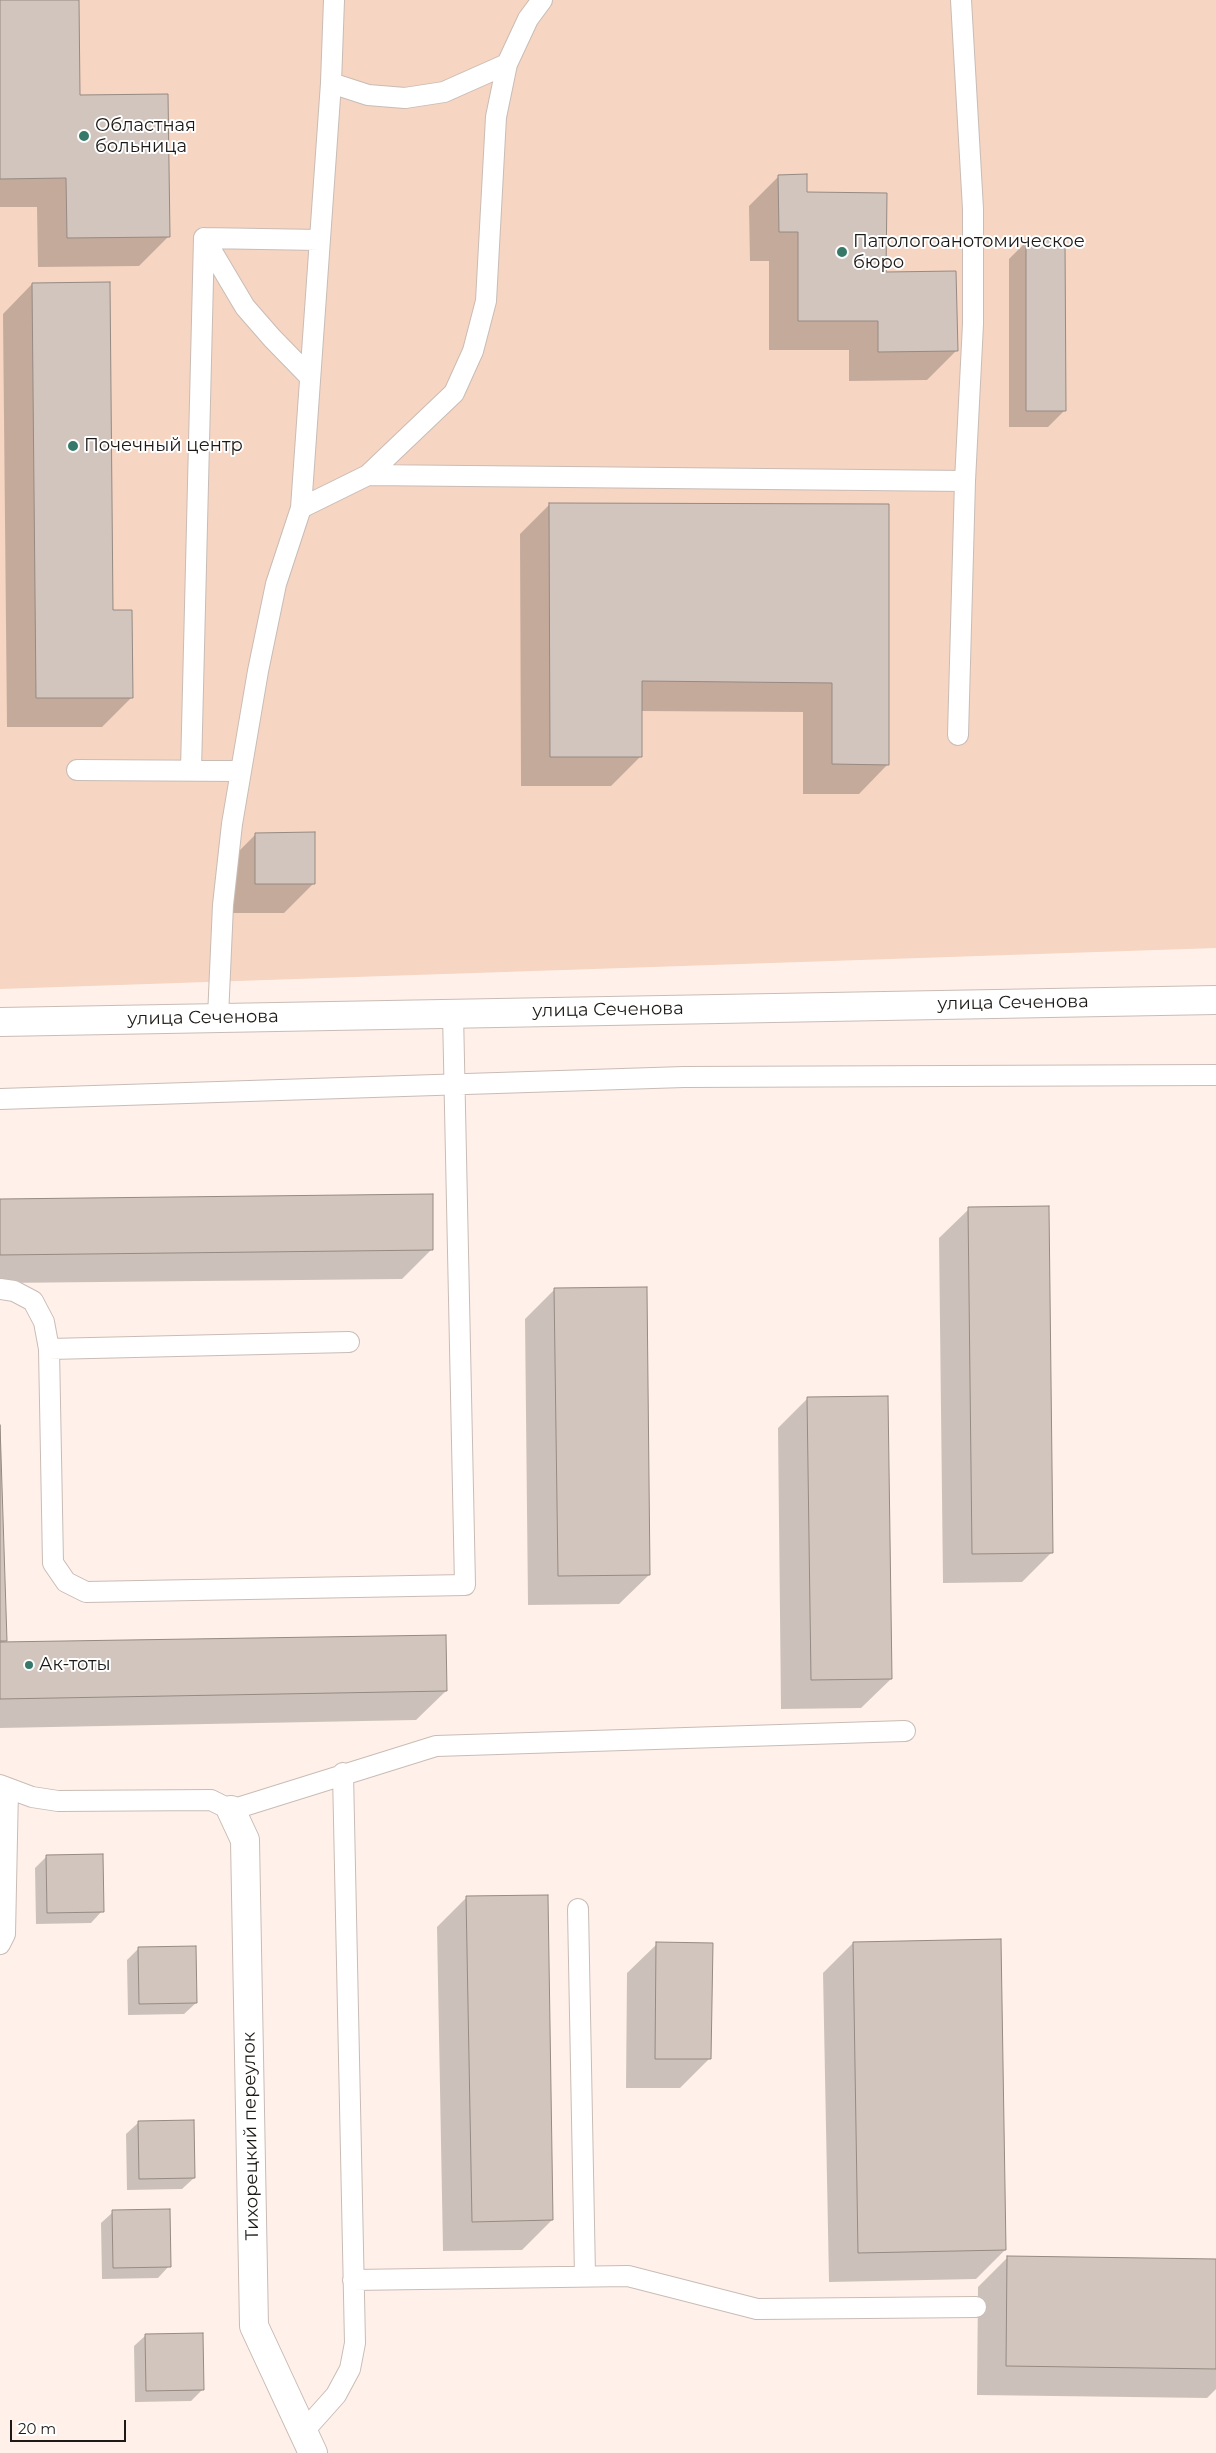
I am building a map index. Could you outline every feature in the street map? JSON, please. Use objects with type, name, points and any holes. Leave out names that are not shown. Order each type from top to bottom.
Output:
[{"type":"street","name":"улица Сеченова","points":[[0,1022],[1216,1000]]},
{"type":"street","name":"Тихорецкий переулок","points":[[231,1810],[245,1840],[254,2326],[308,2442]]},
{"type":"lane","points":[[218,1017],[223,905],[241,771],[258,671],[276,584],[301,508],[318,240],[331,82],[334,0]]},
{"type":"lane","points":[[301,508],[368,475],[454,392],[473,350],[486,301],[496,117],[507,64],[528,19],[542,0]]},
{"type":"lane","points":[[958,735],[965,481],[973,324],[973,209],[961,0]]},
{"type":"lane","points":[[331,82],[368,96],[405,98],[444,92],[507,64]]},
{"type":"lane","points":[[204,238],[318,240]]},
{"type":"lane","points":[[204,238],[245,307],[309,376]]},
{"type":"lane","points":[[191,770],[204,238]]},
{"type":"lane","points":[[368,475],[965,481]]},
{"type":"lane","points":[[77,770],[241,771]]},
{"type":"lane","points":[[0,1289],[14,1291],[33,1301],[44,1322],[49,1349],[53,1563],[66,1582],[86,1592],[465,1585],[453,1013]]},
{"type":"lane","points":[[0,1099],[684,1077],[1216,1075]]},
{"type":"lane","points":[[49,1349],[349,1342]]},
{"type":"lane","points":[[0,1944],[5,1934],[4,1787],[32,1797],[58,1801],[211,1800],[231,1810],[343,1773],[436,1746],[463,1743],[905,1731]]},
{"type":"lane","points":[[308,2442],[350,2369],[355,2343],[343,1773]]},
{"type":"lane","points":[[578,1910],[585,2276]]},
{"type":"lane","points":[[354,2280],[628,2276],[757,2309],[976,2307]]},
{"type":"shaded area","points":[[0,0],[1216,0],[1216,948],[0,989]]},
{"type":"building","name":"Областная больница","points":[[0,0],[79,0],[80,95],[168,94],[170,237],[67,238],[66,178],[0,179]]},
{"type":"building","name":"Патологоанотомическое бюро","points":[[807,174],[807,192],[887,193],[886,272],[956,271],[958,351],[878,352],[878,321],[798,321],[798,232],[779,232],[778,175]]},
{"type":"building","points":[[1026,240],[1065,240],[1066,411],[1026,411]]},
{"type":"building","name":"Почечный центр","points":[[110,282],[113,610],[132,610],[133,698],[36,698],[32,283]]},
{"type":"building","points":[[549,503],[889,504],[889,765],[832,764],[832,683],[642,681],[642,757],[550,757]]},
{"type":"building","points":[[315,832],[315,884],[255,884],[255,833]]},
{"type":"building","points":[[433,1194],[433,1250],[0,1255],[0,1199]]},
{"type":"building","points":[[1049,1206],[1053,1553],[972,1554],[968,1207]]},
{"type":"building","points":[[647,1287],[650,1575],[558,1576],[554,1288]]},
{"type":"building","points":[[888,1396],[892,1679],[811,1680],[807,1397]]},
{"type":"building","points":[[0,1425],[7,1641],[0,1641]]},
{"type":"building","points":[[446,1635],[447,1691],[0,1699],[0,1642]]},
{"type":"building","points":[[103,1854],[104,1912],[47,1913],[46,1855]]},
{"type":"building","points":[[548,1895],[553,2220],[472,2222],[466,1896]]},
{"type":"building","points":[[1001,1939],[1006,2250],[858,2253],[853,1942]]},
{"type":"building","points":[[656,1942],[713,1943],[711,2059],[655,2059]]},
{"type":"building","points":[[196,1946],[197,2003],[139,2004],[138,1947]]},
{"type":"building","points":[[194,2120],[195,2178],[139,2179],[138,2121]]},
{"type":"building","points":[[170,2209],[171,2267],[113,2268],[112,2210]]},
{"type":"building","points":[[1007,2256],[1216,2259],[1216,2369],[1006,2366]]},
{"type":"building","points":[[203,2333],[204,2390],[146,2391],[145,2334]]},
{"type":"place","name":"Областная больница","points":[[84,136]]},
{"type":"place","name":"Патологоанотомическое бюро","points":[[842,252]]},
{"type":"place","name":"Почечный центр","points":[[73,446]]},
{"type":"place","name":"Ак-тоты","points":[[29,1665]]}]
